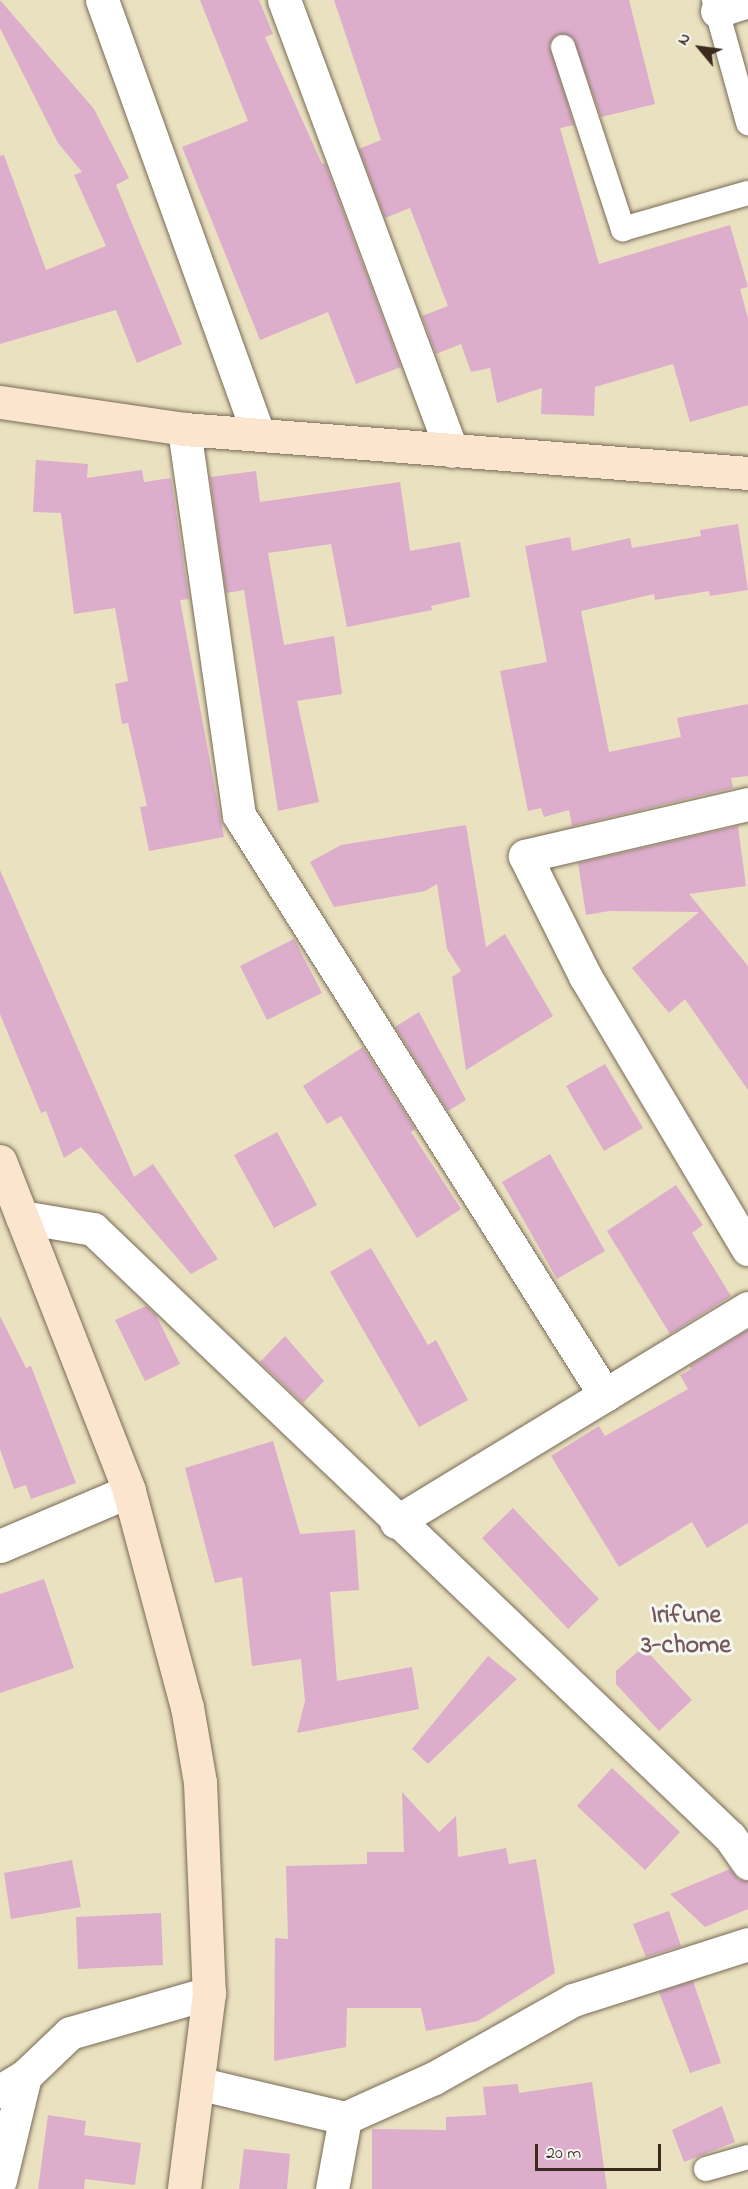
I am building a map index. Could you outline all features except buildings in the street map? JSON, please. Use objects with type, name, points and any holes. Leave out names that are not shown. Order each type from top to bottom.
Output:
[{"type":"street","points":[[102,0],[258,434]]},
{"type":"street","points":[[716,5],[748,2]]},
{"type":"street","points":[[295,4],[452,451]]},
{"type":"street","points":[[0,402],[184,429],[748,473]]},
{"type":"street","points":[[184,429],[239,815],[605,1395]]},
{"type":"street","points":[[748,804],[525,856],[585,976],[748,1249]]},
{"type":"street","points":[[0,1161],[129,1491],[187,1707],[200,1782],[209,1993],[201,2084],[184,2189]]},
{"type":"street","points":[[22,1217],[93,1229],[396,1522],[730,1837],[748,1863]]},
{"type":"street","points":[[396,1522],[748,1308]]},
{"type":"street","points":[[0,1546],[129,1491]]},
{"type":"street","points":[[201,2084],[345,2118],[434,2078],[573,2000],[748,1944]]},
{"type":"street","points":[[0,2180],[12,2083],[70,2032],[209,1993]]},
{"type":"street","points":[[332,2189],[345,2118]]},
{"type":"lane","points":[[716,5],[748,123]]},
{"type":"lane","points":[[563,47],[623,230],[748,193]]},
{"type":"lane","points":[[706,2169],[748,2157]]},
{"type":"district","name":"Irifune 3-chome","points":[[686,1632]]}]
